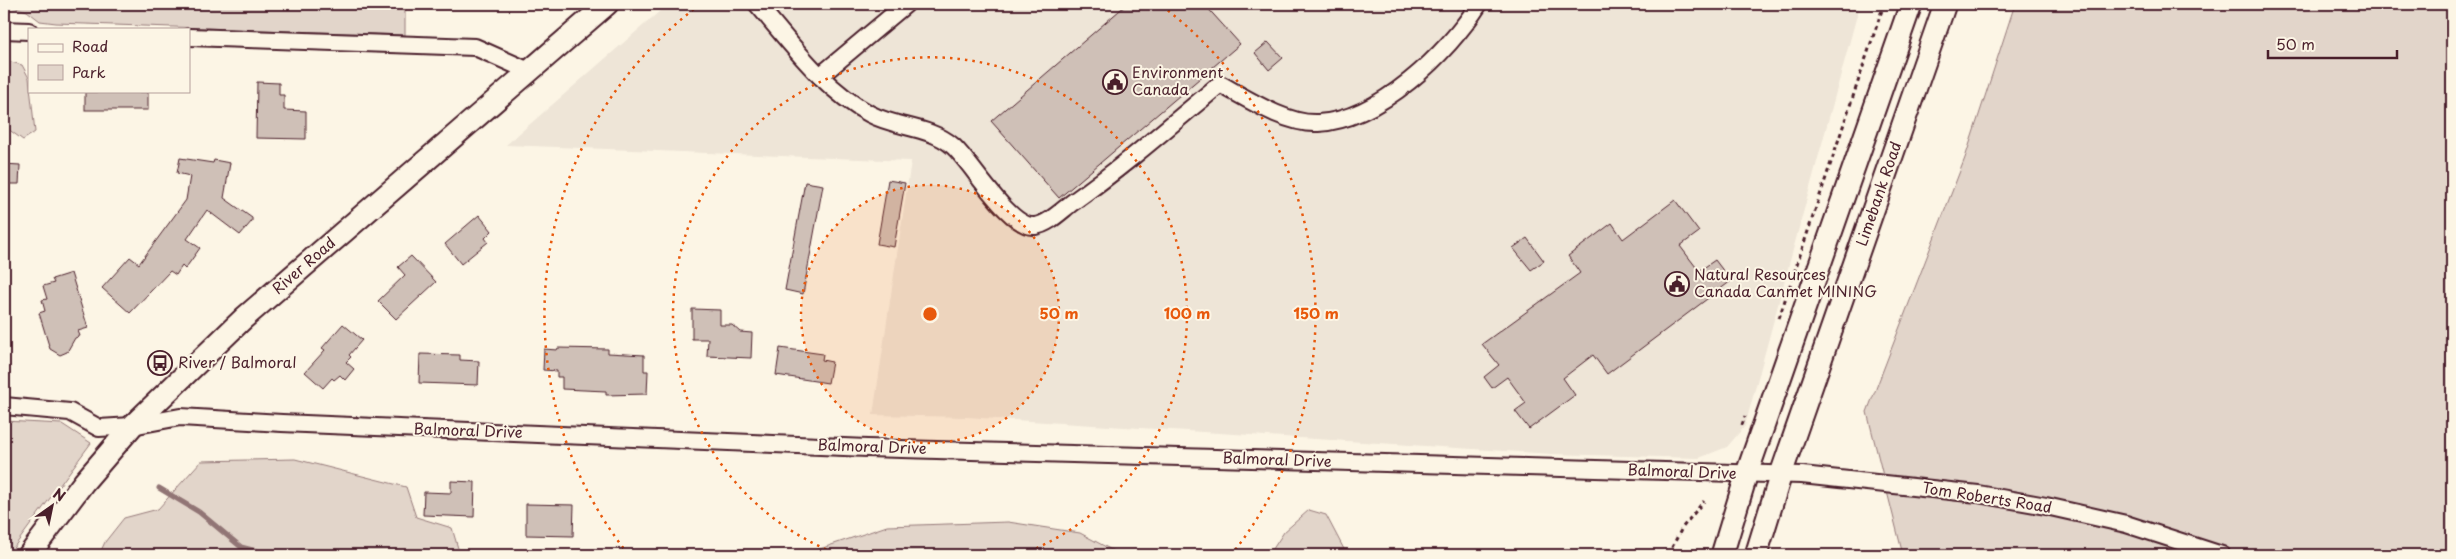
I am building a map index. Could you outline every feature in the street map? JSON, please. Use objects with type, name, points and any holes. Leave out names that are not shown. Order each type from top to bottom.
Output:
[{"type":"main road","name":"River Road","points":[[29,555],[84,482],[132,426],[244,318],[607,4]]},
{"type":"main road","points":[[1722,555],[1747,473],[1911,4]]},
{"type":"main road","name":"Limebank Road","points":[[1756,555],[1781,474],[1946,4]]},
{"type":"street","points":[[757,4],[820,76],[868,114],[884,121],[937,135],[945,140],[967,159],[1009,214],[1029,226],[1037,226],[1052,218],[1104,180],[1220,84],[1254,103],[1298,121],[1318,123],[1346,118],[1376,104],[1406,84],[1446,46],[1478,4]]},
{"type":"street","points":[[820,76],[906,4]]},
{"type":"street","points":[[4,30],[28,31]]},
{"type":"street","points":[[190,37],[475,47],[529,71]]},
{"type":"street","name":"Balmoral Drive","points":[[4,406],[70,412],[99,428],[132,426],[180,416],[282,423],[867,448],[1747,473]]},
{"type":"street","name":"Tom Roberts Road","points":[[1747,473],[1781,474],[1940,489],[2038,504],[2126,524],[2222,555]]},
{"type":"path","points":[[1779,320],[1884,4]]},
{"type":"path","points":[[1742,424],[1748,407]]},
{"type":"path","points":[[1668,555],[1682,528],[1704,500]]},
{"type":"shaded area","points":[[668,4],[1860,4],[1745,426],[1727,447],[1699,458],[1552,454],[966,417],[873,415],[911,161],[506,145]]},
{"type":"green space","points":[[4,4],[405,4],[405,35],[56,23],[40,21],[27,11]]},
{"type":"green space","points":[[2015,4],[2452,4],[2452,555],[1903,555],[1867,412],[1965,158]]},
{"type":"green space","points":[[4,60],[22,65],[28,76],[28,92],[31,92],[35,132],[23,140],[4,126]]},
{"type":"green space","points":[[4,421],[62,424],[91,443],[8,555],[4,555]]},
{"type":"green space","points":[[295,459],[406,487],[416,517],[452,528],[460,555],[99,555],[105,542],[124,518],[158,509],[201,461]]},
{"type":"green space","points":[[1309,510],[1326,515],[1347,555],[1269,555],[1284,532]]},
{"type":"green space","points":[[1008,522],[1080,533],[1121,555],[802,555],[887,526]]},
{"type":"building","name":"Environment Canada","points":[[1127,4],[1204,4],[1240,44],[1059,198],[991,121]]},
{"type":"building","points":[[1268,42],[1283,58],[1269,70],[1255,53]]},
{"type":"building","points":[[257,82],[279,83],[279,95],[284,95],[284,110],[306,111],[306,139],[256,138]]},
{"type":"building","points":[[85,92],[148,92],[148,110],[85,110]]},
{"type":"building","points":[[180,158],[213,163],[214,160],[230,163],[224,198],[252,218],[252,221],[240,235],[207,210],[187,239],[200,248],[185,269],[182,266],[176,275],[170,271],[130,313],[102,288],[130,257],[139,264],[186,200],[190,176],[177,173]]},
{"type":"building","points":[[4,164],[20,165],[19,184],[4,184]]},
{"type":"building","points":[[888,180],[905,183],[894,247],[877,244]]},
{"type":"building","points":[[805,182],[823,185],[803,294],[785,290]]},
{"type":"building","points":[[1675,200],[1699,232],[1680,246],[1699,271],[1715,260],[1731,281],[1607,374],[1593,355],[1563,378],[1575,395],[1529,429],[1515,411],[1526,403],[1507,377],[1492,388],[1484,377],[1499,365],[1482,344],[1580,273],[1568,256],[1612,223],[1623,239]]},
{"type":"building","points":[[479,215],[492,231],[485,238],[488,242],[461,264],[445,244]]},
{"type":"building","points":[[1527,238],[1544,261],[1531,270],[1513,248]]},
{"type":"building","points":[[411,256],[436,282],[396,319],[378,301],[405,275],[398,267]]},
{"type":"building","points":[[71,273],[88,328],[78,331],[80,336],[75,338],[67,352],[60,355],[50,349],[39,313],[45,311],[42,300],[47,299],[43,286],[54,283],[52,279]]},
{"type":"building","points":[[692,309],[720,310],[720,325],[732,325],[740,332],[752,333],[751,358],[707,356],[708,339],[692,339]]},
{"type":"building","points":[[343,324],[362,340],[349,355],[351,357],[346,362],[354,369],[345,380],[340,375],[334,380],[332,378],[323,388],[305,372],[325,350],[322,348]]},
{"type":"building","points":[[558,348],[608,349],[608,353],[644,355],[644,371],[648,371],[647,394],[606,395],[606,391],[562,389],[562,377],[557,377],[557,371],[543,370],[544,349],[557,350]]},
{"type":"building","points":[[780,348],[823,354],[822,360],[832,362],[828,383],[776,375]]},
{"type":"building","points":[[420,354],[460,355],[460,360],[479,361],[478,385],[419,383]]},
{"type":"building","points":[[451,481],[475,482],[474,517],[423,515],[424,492],[451,493]]},
{"type":"building","points":[[526,504],[574,505],[573,536],[526,535]]},
{"type":"waterway","points":[[159,488],[199,512],[241,547],[273,555]]},
{"type":"place","name":"Environment Canada","points":[[1115,82]]},
{"type":"place","name":"Natural Resources Canada Canmet MINING","points":[[1677,284]]},
{"type":"place","name":"River / Balmoral","points":[[160,363]]}]
